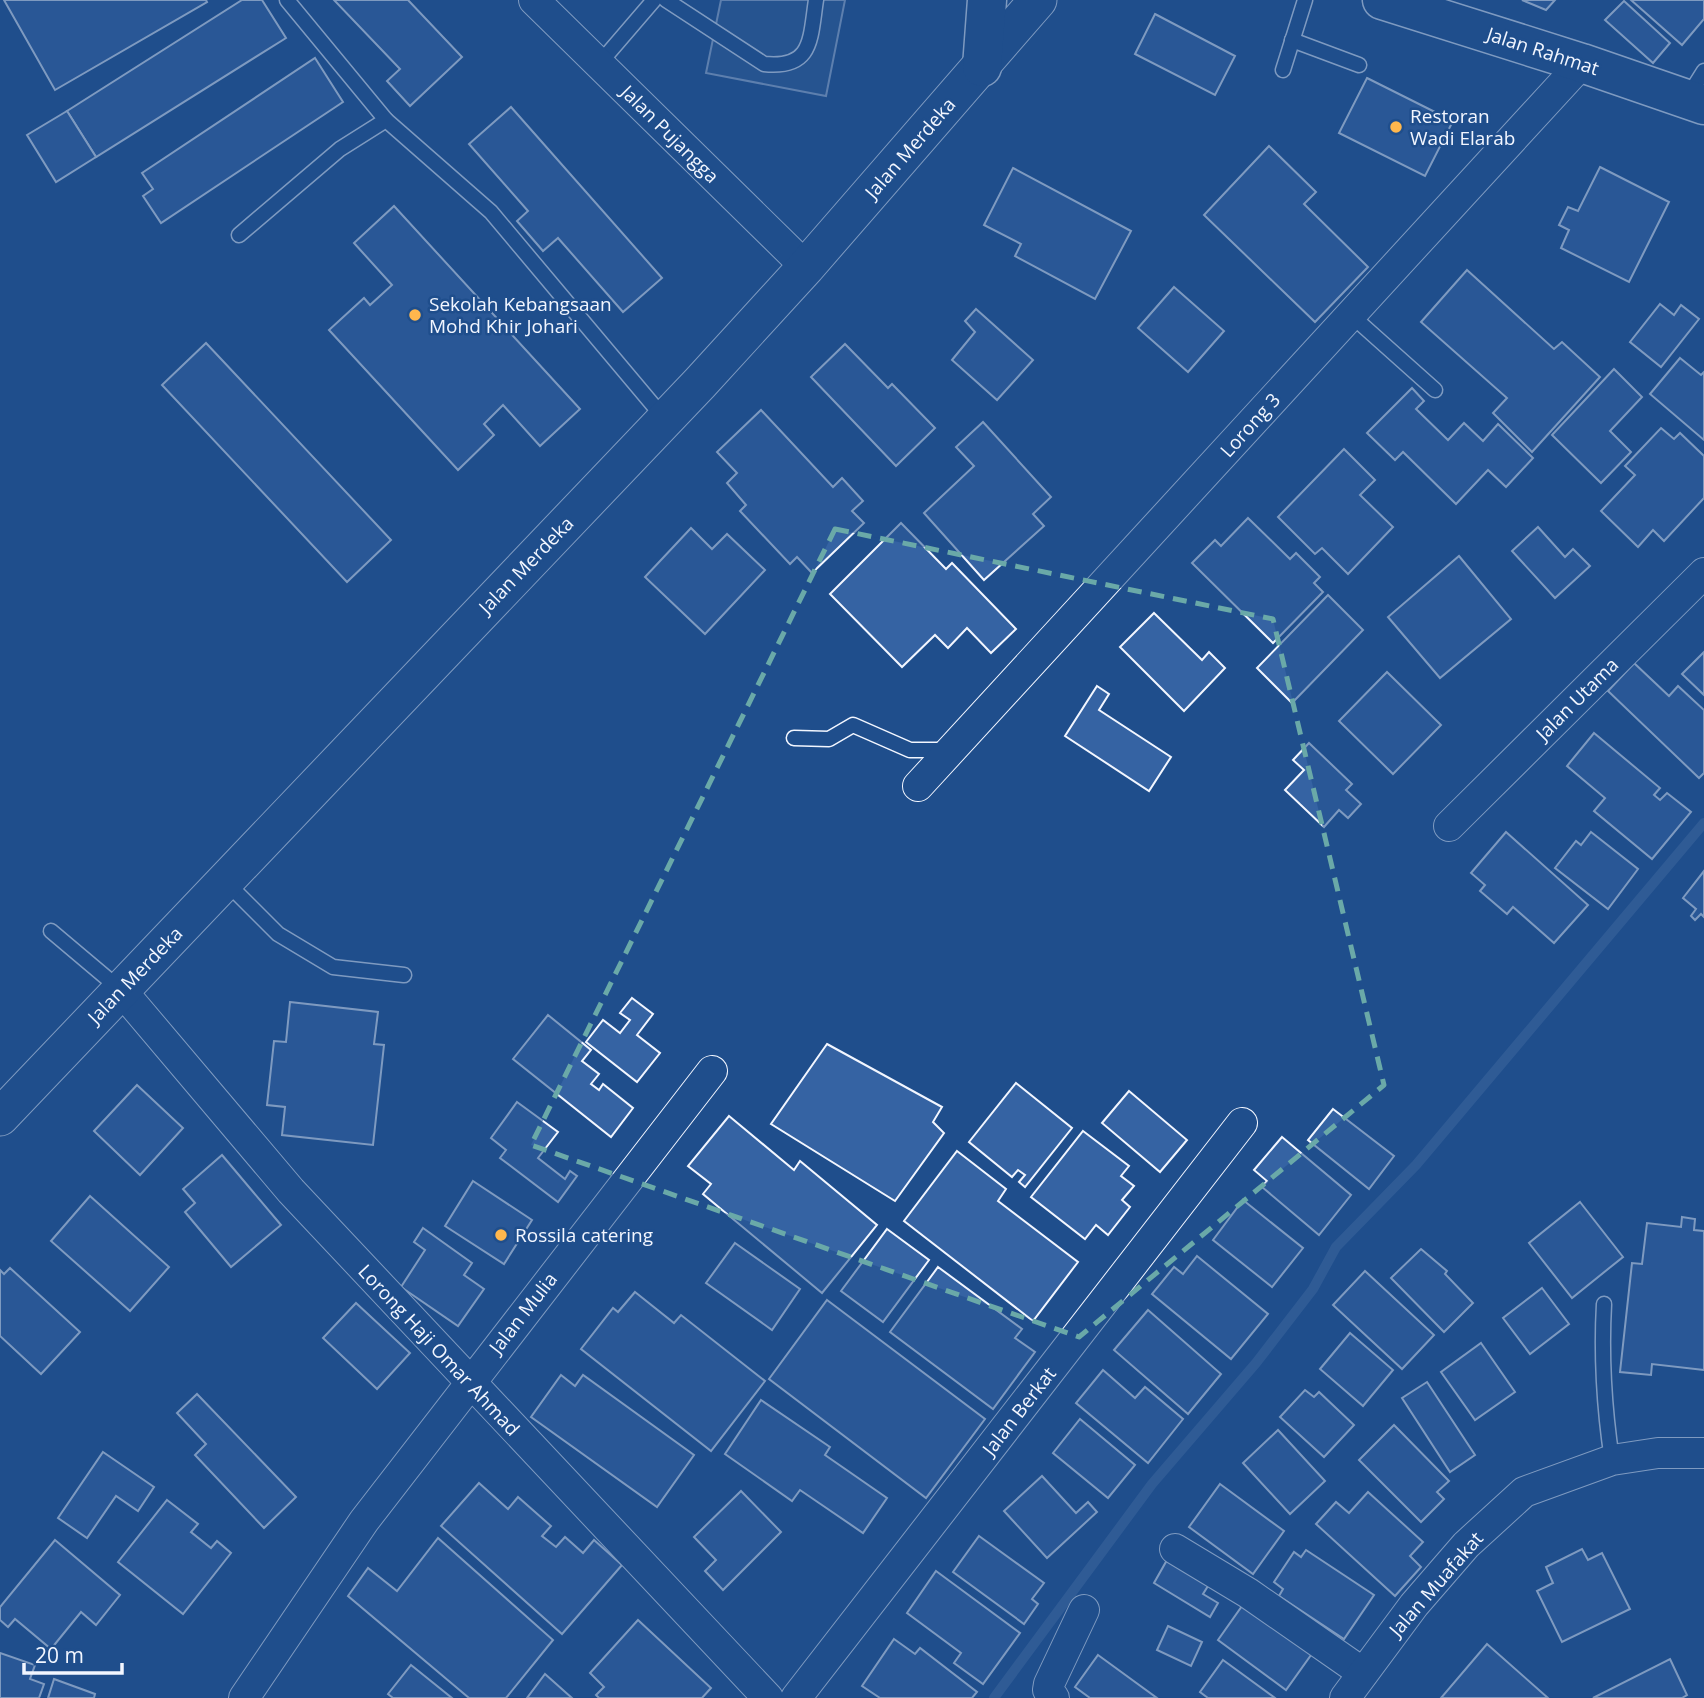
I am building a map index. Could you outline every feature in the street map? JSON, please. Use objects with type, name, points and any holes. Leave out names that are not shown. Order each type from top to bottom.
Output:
[{"type":"main road","points":[[982,67],[987,0]]},
{"type":"main road","name":"Jalan Rahmat","points":[[1382,0],[1582,63],[1698,92]]},
{"type":"street","name":"Jalan Pujangga","points":[[534,0],[806,267]]},
{"type":"street","name":"Jalan Merdeka","points":[[0,1117],[665,419],[806,267],[1038,0]]},
{"type":"street","name":"Lorong 3","points":[[918,786],[1582,63]]},
{"type":"street","name":"Jalan Utama","points":[[1449,826],[1704,573]]},
{"type":"street","name":"Lorong Haji Omar Ahmad","points":[[121,990],[291,1191],[768,1698]]},
{"type":"street","name":"Jalan Mulia","points":[[244,1698],[364,1521],[712,1071]]},
{"type":"street","name":"Jalan Berkat","points":[[796,1698],[1242,1123]]},
{"type":"street","name":"Jalan Muafakat","points":[[1345,1698],[1466,1545],[1524,1492],[1612,1460],[1658,1453],[1704,1453]]},
{"type":"street","points":[[1175,1549],[1248,1592],[1363,1673]]},
{"type":"street","points":[[1054,1698],[1048,1690],[1049,1684],[1084,1610]]},
{"type":"lane","points":[[287,0],[386,120],[491,212],[665,419]]},
{"type":"lane","points":[[599,64],[654,0]]},
{"type":"lane","points":[[666,0],[764,64],[781,66],[799,60],[808,46],[816,0]]},
{"type":"lane","points":[[1283,70],[1305,0]]},
{"type":"lane","points":[[1292,40],[1359,65]]},
{"type":"lane","points":[[239,235],[340,149],[386,120]]},
{"type":"lane","points":[[1351,315],[1435,390]]},
{"type":"lane","points":[[794,738],[829,739],[853,725],[910,750],[953,750]]},
{"type":"lane","points":[[225,881],[278,934],[302,951],[333,967],[404,975]]},
{"type":"lane","points":[[51,931],[121,990]]},
{"type":"lane","points":[[1604,1304],[1602,1397],[1612,1460]]},
{"type":"highlighted area","points":[[835,529],[1273,619],[1384,1085],[1079,1337],[531,1145]]},
{"type":"shaded area","points":[[721,0],[845,0],[826,96],[706,73]]},
{"type":"building","points":[[4,0],[206,0],[207,2],[55,90]]},
{"type":"building","points":[[242,0],[262,0],[286,38],[96,157],[67,111]]},
{"type":"building","points":[[334,0],[408,0],[462,57],[410,106],[387,81],[400,69]]},
{"type":"building","points":[[1522,0],[1555,0],[1546,10]]},
{"type":"building","points":[[1631,0],[1704,0],[1704,19],[1682,45]]},
{"type":"building","points":[[1624,1],[1670,43],[1653,63],[1605,20]]},
{"type":"building","points":[[1155,14],[1235,56],[1215,95],[1135,54]]},
{"type":"building","points":[[315,58],[343,102],[161,223],[143,196],[153,189],[142,173]]},
{"type":"building","name":"Restoran Wadi Elarab","points":[[1367,78],[1453,121],[1425,176],[1339,133]]},
{"type":"building","points":[[511,107],[662,278],[623,312],[558,238],[543,251],[517,221],[528,211],[469,144]]},
{"type":"building","points":[[67,111],[96,157],[56,182],[27,135]]},
{"type":"building","points":[[1269,146],[1316,192],[1304,204],[1368,267],[1315,322],[1204,215]]},
{"type":"building","points":[[1600,167],[1669,202],[1629,282],[1561,248],[1569,230],[1559,225],[1568,207],[1578,211]]},
{"type":"building","points":[[1013,168],[1131,231],[1095,299],[1015,256],[1021,244],[984,225]]},
{"type":"building","points":[[394,206],[580,409],[540,446],[503,405],[484,424],[494,435],[458,470],[329,330],[364,298],[370,305],[392,285],[354,243]]},
{"type":"building","points":[[1467,270],[1554,349],[1562,342],[1600,377],[1532,452],[1493,413],[1507,398],[1421,322]]},
{"type":"building","points":[[1174,287],[1224,331],[1188,372],[1138,328]]},
{"type":"building","points":[[1660,304],[1674,315],[1681,305],[1699,319],[1661,367],[1630,342]]},
{"type":"building","points":[[976,309],[1033,360],[997,400],[952,360],[975,332],[965,321]]},
{"type":"building","points":[[206,343],[391,540],[347,582],[162,385]]},
{"type":"building","points":[[845,344],[888,388],[892,384],[935,428],[896,466],[811,377]]},
{"type":"building","points":[[1680,358],[1701,375],[1704,372],[1704,440],[1650,394]]},
{"type":"building","points":[[1614,369],[1642,397],[1610,431],[1631,452],[1601,483],[1552,435]]},
{"type":"building","points":[[1412,388],[1424,401],[1416,409],[1448,440],[1464,423],[1483,441],[1498,424],[1533,458],[1506,487],[1488,470],[1456,504],[1403,452],[1395,460],[1367,433]]},
{"type":"building","points":[[761,410],[833,487],[842,478],[863,501],[852,511],[864,523],[812,573],[797,557],[790,564],[740,511],[746,505],[727,483],[737,473],[717,452]]},
{"type":"building","points":[[983,422],[1051,497],[1033,514],[1044,526],[984,580],[924,513],[974,466],[956,447]]},
{"type":"building","points":[[1661,428],[1674,439],[1680,433],[1704,456],[1704,498],[1664,541],[1653,530],[1638,547],[1601,511],[1635,475],[1625,466]]},
{"type":"building","points":[[1344,449],[1375,480],[1360,495],[1393,527],[1348,574],[1322,548],[1315,554],[1278,517]]},
{"type":"building","points":[[1248,518],[1290,559],[1296,553],[1320,577],[1314,583],[1323,592],[1273,643],[1192,563],[1215,540],[1221,546]]},
{"type":"building","points":[[901,523],[946,569],[952,563],[1016,629],[991,653],[967,628],[948,648],[935,635],[902,667],[830,594]]},
{"type":"building","points":[[1538,527],[1565,557],[1573,549],[1590,566],[1555,598],[1512,551]]},
{"type":"building","points":[[691,528],[712,549],[727,534],[765,570],[705,634],[645,577]]},
{"type":"building","points":[[1459,556],[1511,619],[1440,678],[1388,617]]},
{"type":"building","points":[[1328,595],[1363,630],[1292,703],[1257,668]]},
{"type":"building","points":[[1154,613],[1202,660],[1209,652],[1225,668],[1184,711],[1120,647]]},
{"type":"building","points":[[1704,652],[1704,695],[1682,674]]},
{"type":"building","points":[[1634,663],[1669,696],[1678,686],[1704,710],[1704,773],[1699,778],[1608,691]]},
{"type":"building","points":[[1387,672],[1441,725],[1393,774],[1339,721]]},
{"type":"building","points":[[1097,686],[1109,694],[1099,710],[1171,757],[1149,791],[1065,736]]},
{"type":"building","points":[[1594,733],[1660,788],[1654,795],[1660,800],[1667,793],[1691,812],[1652,859],[1594,811],[1605,798],[1567,766]]},
{"type":"building","points":[[1309,743],[1352,784],[1346,790],[1361,804],[1348,818],[1339,810],[1324,827],[1285,790],[1304,770],[1293,760]]},
{"type":"building","points":[[1506,832],[1588,905],[1554,943],[1513,907],[1507,914],[1480,891],[1485,885],[1471,873]]},
{"type":"building","points":[[1591,832],[1638,869],[1608,909],[1555,868],[1576,841],[1581,845]]},
{"type":"building","points":[[1704,871],[1704,917],[1701,914],[1695,920],[1691,916],[1696,909],[1683,898]]},
{"type":"building","points":[[632,998],[653,1014],[637,1035],[660,1053],[637,1082],[586,1042],[603,1020],[620,1033],[630,1020],[620,1013]]},
{"type":"building","points":[[290,1002],[378,1012],[374,1044],[384,1045],[373,1145],[282,1135],[285,1107],[267,1105],[274,1041],[286,1042]]},
{"type":"building","points":[[548,1015],[591,1050],[582,1061],[599,1074],[591,1084],[599,1090],[603,1084],[633,1108],[611,1137],[513,1059]]},
{"type":"building","points":[[827,1044],[942,1107],[933,1122],[944,1133],[895,1201],[771,1124]]},
{"type":"building","points":[[1016,1083],[1072,1128],[1025,1187],[1019,1182],[1025,1175],[1018,1170],[1012,1177],[969,1142]]},
{"type":"building","points":[[137,1085],[183,1128],[140,1175],[94,1131]]},
{"type":"building","points":[[1129,1091],[1187,1140],[1160,1172],[1102,1123]]},
{"type":"building","points":[[517,1102],[558,1132],[538,1158],[565,1179],[570,1171],[577,1176],[558,1202],[500,1158],[506,1150],[491,1138]]},
{"type":"building","points":[[1333,1109],[1394,1156],[1369,1189],[1308,1140]]},
{"type":"building","points":[[729,1116],[794,1170],[800,1161],[877,1225],[822,1293],[703,1194],[711,1184],[688,1166]]},
{"type":"building","points":[[1083,1131],[1129,1166],[1121,1176],[1134,1186],[1122,1200],[1130,1207],[1108,1235],[1096,1225],[1085,1239],[1031,1197]]},
{"type":"building","points":[[1282,1137],[1351,1195],[1319,1235],[1262,1187],[1267,1181],[1254,1170]]},
{"type":"building","points":[[957,1151],[1006,1189],[998,1201],[1078,1262],[1033,1321],[904,1221]]},
{"type":"building","points":[[222,1155],[281,1225],[231,1267],[185,1212],[195,1203],[183,1189]]},
{"type":"building","points":[[473,1181],[532,1220],[504,1264],[445,1226]]},
{"type":"building","points":[[90,1196],[169,1267],[130,1311],[51,1241]]},
{"type":"building","points":[[1243,1200],[1303,1248],[1272,1287],[1213,1240]]},
{"type":"building","points":[[1580,1202],[1623,1257],[1572,1298],[1529,1243]]},
{"type":"building","points":[[1682,1217],[1695,1219],[1694,1230],[1704,1231],[1704,1370],[1652,1364],[1651,1375],[1620,1372],[1632,1263],[1642,1264],[1647,1223],[1681,1227]]},
{"type":"building","points":[[423,1228],[472,1263],[464,1275],[484,1289],[458,1326],[401,1287],[425,1250],[414,1242]]},
{"type":"building","points":[[887,1229],[929,1260],[883,1322],[841,1291]]},
{"type":"building","points":[[735,1243],[800,1289],[772,1330],[706,1283]]},
{"type":"building","points":[[1421,1249],[1447,1271],[1445,1274],[1473,1303],[1444,1332],[1391,1278]]},
{"type":"building","points":[[1197,1256],[1268,1314],[1231,1359],[1152,1294],[1174,1267],[1183,1274]]},
{"type":"building","points":[[938,1267],[1022,1329],[1015,1338],[1035,1352],[993,1409],[890,1332]]},
{"type":"building","points":[[10,1268],[80,1332],[41,1374],[0,1336],[0,1270],[4,1274]]},
{"type":"building","points":[[1365,1271],[1434,1335],[1402,1369],[1333,1305]]},
{"type":"building","points":[[1542,1288],[1569,1324],[1530,1354],[1503,1318]]},
{"type":"building","points":[[635,1292],[674,1323],[681,1315],[765,1381],[711,1451],[581,1349],[613,1308],[618,1312]]},
{"type":"building","points":[[827,1300],[985,1419],[926,1498],[769,1379]]},
{"type":"building","points":[[356,1303],[410,1353],[377,1389],[323,1338]]},
{"type":"building","points":[[1148,1310],[1221,1374],[1188,1414],[1114,1350]]},
{"type":"building","points":[[1350,1333],[1393,1370],[1363,1406],[1320,1369]]},
{"type":"building","points":[[1481,1343],[1515,1392],[1475,1420],[1441,1372]]},
{"type":"building","points":[[1103,1370],[1135,1398],[1145,1387],[1183,1419],[1148,1463],[1076,1403]]},
{"type":"building","points":[[561,1375],[575,1386],[583,1375],[694,1455],[657,1507],[531,1417]]},
{"type":"building","points":[[1427,1382],[1475,1455],[1450,1472],[1402,1398]]},
{"type":"building","points":[[1305,1390],[1314,1397],[1319,1392],[1354,1425],[1324,1457],[1280,1417]]},
{"type":"building","points":[[197,1394],[296,1497],[264,1528],[195,1455],[206,1444],[177,1413]]},
{"type":"building","points":[[761,1400],[830,1447],[825,1455],[887,1498],[863,1533],[800,1490],[792,1501],[725,1454]]},
{"type":"building","points":[[1080,1419],[1135,1465],[1108,1498],[1053,1453]]},
{"type":"building","points":[[1394,1425],[1449,1481],[1437,1492],[1444,1499],[1421,1522],[1359,1460]]},
{"type":"building","points":[[1278,1430],[1325,1481],[1290,1514],[1243,1463]]},
{"type":"building","points":[[103,1452],[154,1487],[138,1511],[116,1496],[87,1538],[58,1518]]},
{"type":"building","points":[[1042,1476],[1076,1513],[1088,1502],[1097,1512],[1047,1558],[1004,1511]]},
{"type":"building","points":[[479,1483],[508,1509],[518,1497],[551,1526],[542,1536],[556,1547],[565,1537],[583,1553],[594,1540],[622,1565],[562,1634],[441,1526]]},
{"type":"building","points":[[1220,1484],[1284,1531],[1253,1574],[1189,1527]]},
{"type":"building","points":[[741,1491],[781,1532],[723,1590],[705,1571],[716,1560],[694,1537]]},
{"type":"building","points":[[1368,1492],[1423,1542],[1410,1556],[1421,1567],[1395,1596],[1316,1524],[1336,1502],[1349,1513]]},
{"type":"building","points":[[167,1500],[198,1524],[191,1532],[211,1548],[217,1541],[231,1553],[183,1614],[118,1562]]},
{"type":"building","points":[[979,1536],[1044,1583],[1032,1599],[1038,1604],[1024,1624],[953,1572]]},
{"type":"building","points":[[438,1538],[553,1640],[506,1698],[469,1698],[348,1596],[368,1568],[397,1591]]},
{"type":"building","points":[[55,1540],[120,1595],[96,1625],[81,1612],[51,1649],[15,1619],[8,1627],[0,1620],[0,1607]]},
{"type":"building","points":[[1582,1549],[1588,1560],[1602,1553],[1630,1609],[1562,1642],[1537,1591],[1553,1583],[1546,1567]]},
{"type":"building","points":[[1306,1550],[1374,1595],[1344,1639],[1279,1596],[1283,1589],[1274,1582],[1294,1552],[1301,1557]]},
{"type":"building","points":[[1171,1553],[1213,1578],[1203,1594],[1218,1603],[1210,1617],[1154,1583]]},
{"type":"building","points":[[936,1571],[1020,1633],[983,1684],[954,1663],[961,1653],[907,1613]]},
{"type":"building","points":[[1247,1599],[1316,1648],[1286,1690],[1218,1640]]},
{"type":"building","points":[[638,1620],[711,1688],[702,1698],[599,1698],[596,1695],[604,1687],[590,1673]]},
{"type":"building","points":[[1168,1626],[1202,1642],[1191,1666],[1157,1650]]},
{"type":"building","points":[[894,1639],[915,1654],[920,1648],[977,1692],[972,1698],[880,1698],[862,1686]]},
{"type":"building","points":[[1487,1644],[1548,1698],[1441,1698]]},
{"type":"building","points":[[0,1653],[35,1665],[30,1679],[44,1684],[39,1698],[0,1698]]},
{"type":"building","points":[[1098,1655],[1157,1698],[1090,1698],[1075,1687]]},
{"type":"building","points":[[1670,1659],[1687,1695],[1682,1698],[1593,1698]]},
{"type":"building","points":[[1223,1660],[1275,1698],[1208,1698],[1200,1692]]},
{"type":"building","points":[[411,1665],[452,1698],[393,1698],[388,1694]]},
{"type":"building","points":[[545,1674],[572,1698],[527,1698]]},
{"type":"building","points":[[54,1679],[95,1694],[94,1698],[48,1698]]},
{"type":"waterway","points":[[994,1698],[1152,1484],[1256,1363],[1313,1289],[1336,1247],[1416,1165],[1704,823]]},
{"type":"place","name":"Restoran Wadi Elarab","points":[[1396,127]]},
{"type":"place","name":"Sekolah Kebangsaan Mohd Khir Johari","points":[[415,315]]},
{"type":"place","name":"Rossila catering","points":[[501,1235]]}]
